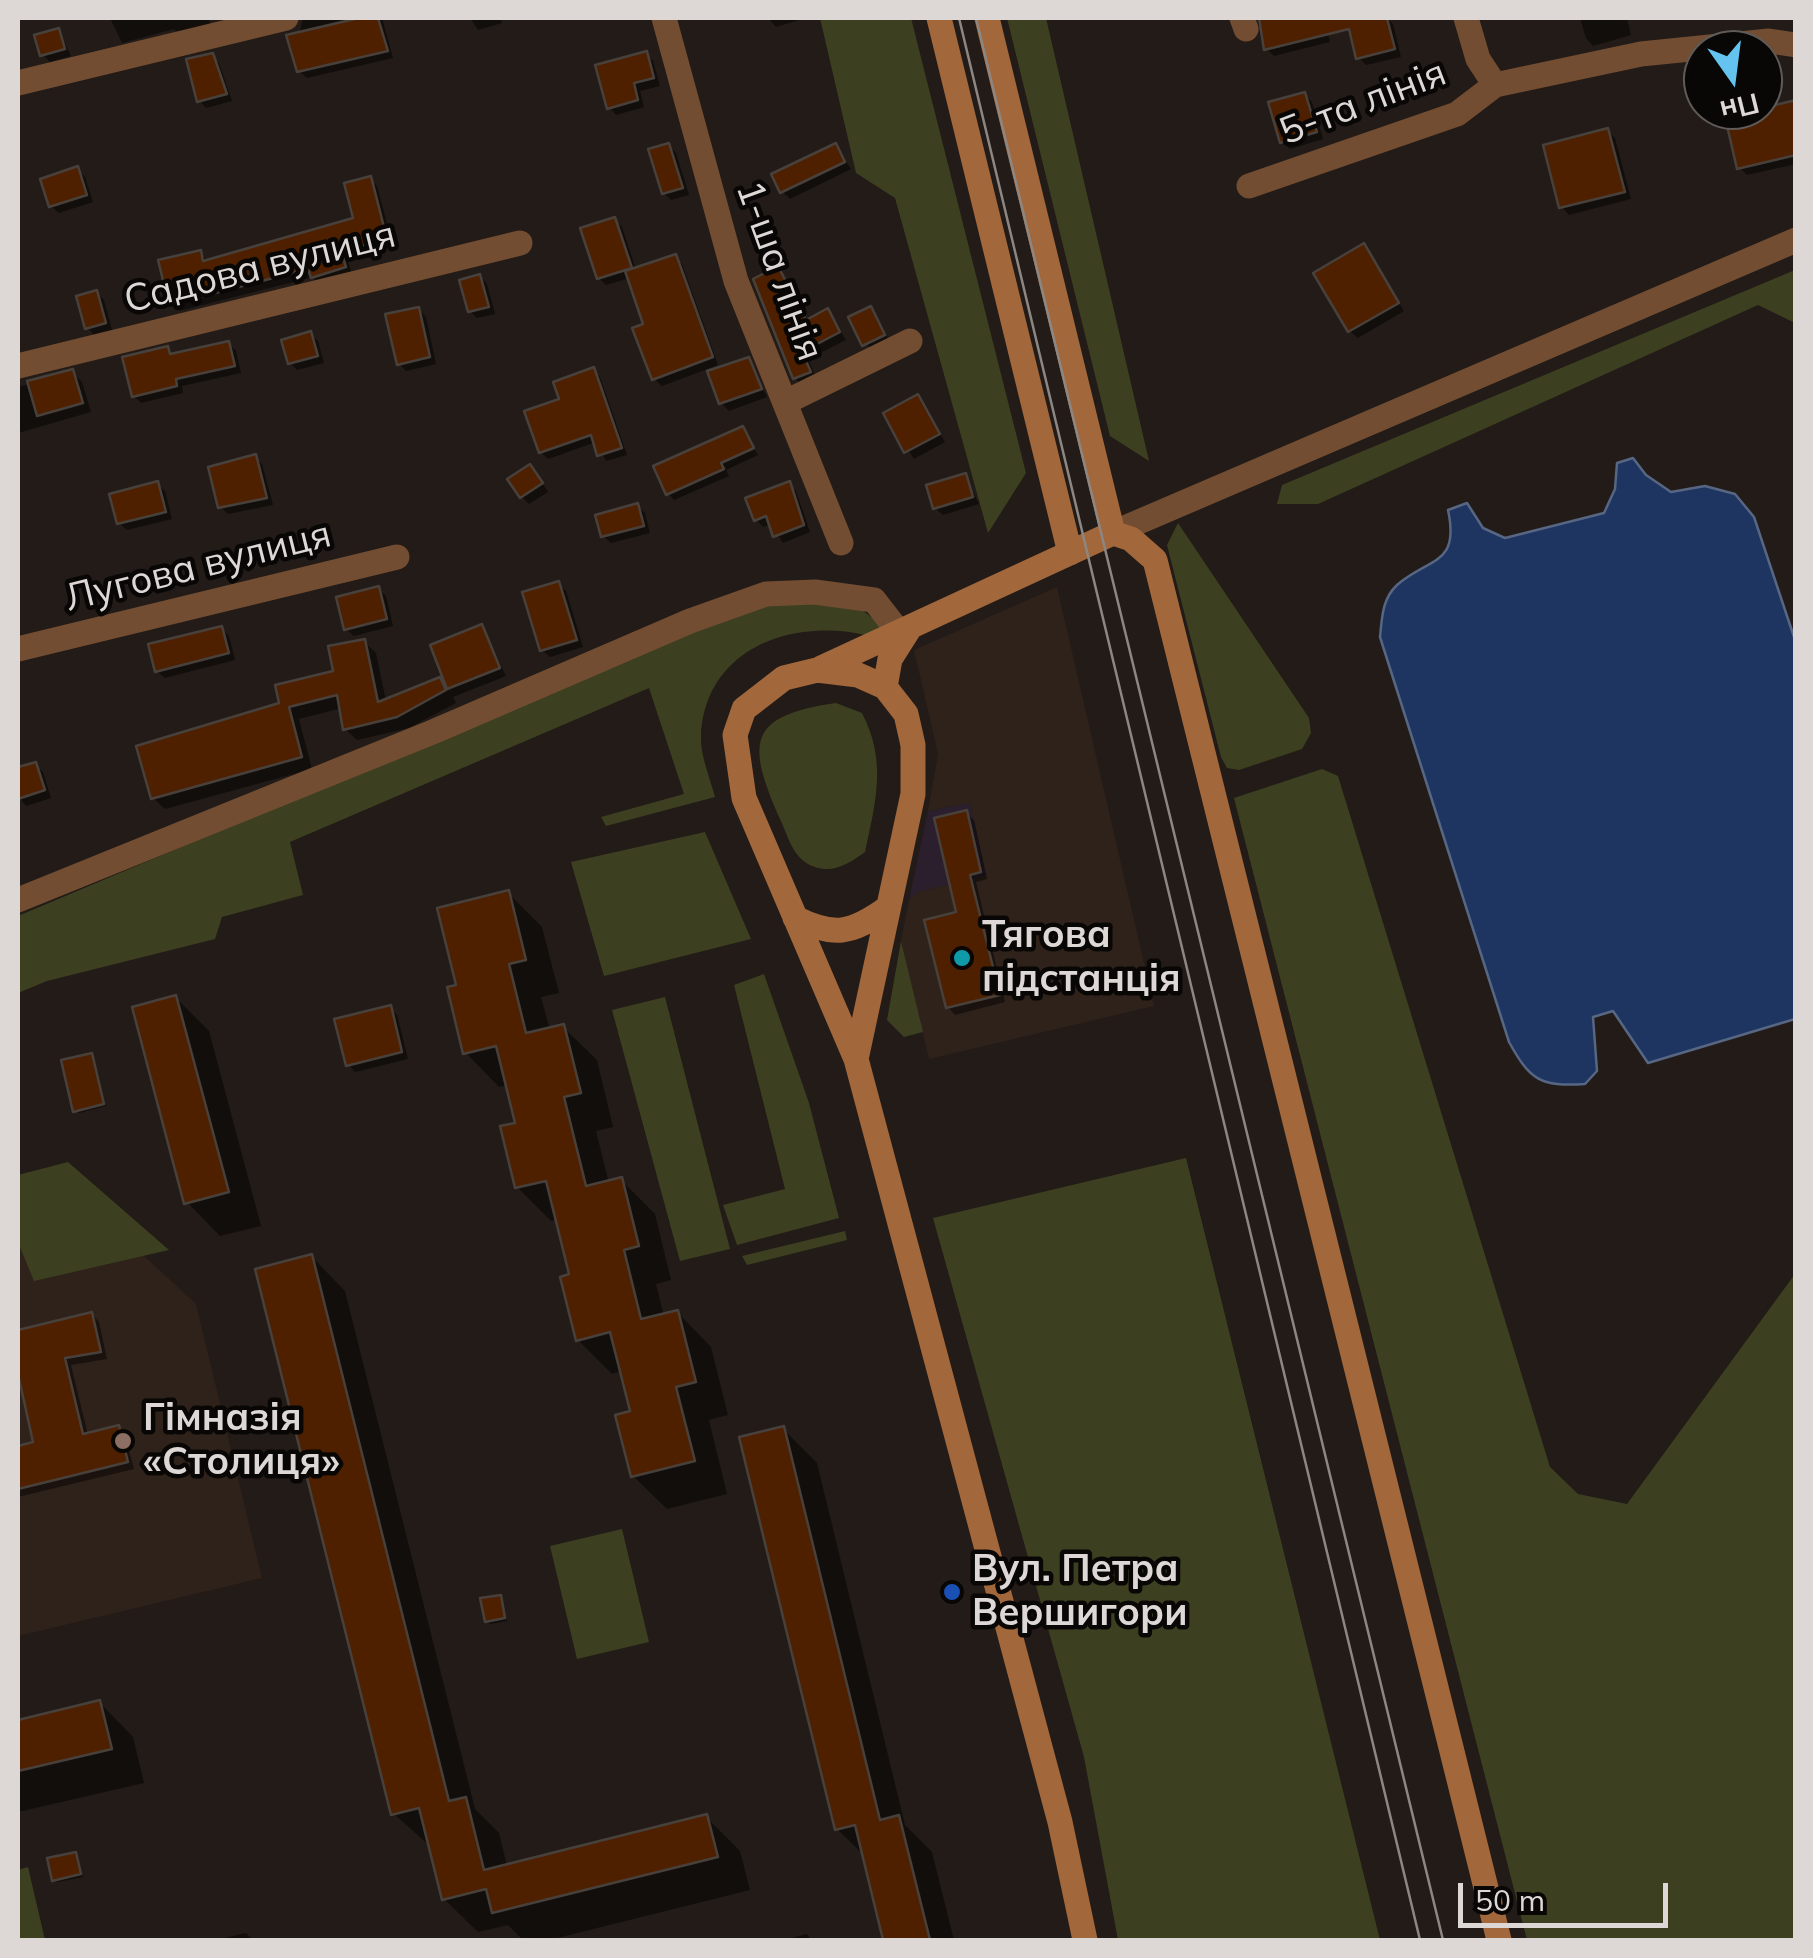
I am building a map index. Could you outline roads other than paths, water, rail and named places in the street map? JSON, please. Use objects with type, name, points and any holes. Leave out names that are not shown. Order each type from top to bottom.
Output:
[{"type":"main road","points":[[938,18],[1070,552]]},
{"type":"main road","points":[[987,18],[1113,533]]},
{"type":"main road","points":[[1085,1940],[1050,1784],[856,1059],[744,798],[735,735],[744,709],[762,691],[784,678],[816,670],[1113,533],[1131,539],[1155,560],[1499,1940]]},
{"type":"main road","points":[[886,688],[890,658],[907,627]]},
{"type":"main road","points":[[816,670],[858,674],[886,688],[906,714],[913,745],[913,794],[856,1059]]},
{"type":"main road","points":[[796,918],[839,934],[860,928],[886,909]]},
{"type":"street","points":[[18,83],[286,18]]},
{"type":"street","name":"1-ша лінія","points":[[664,18],[736,280],[841,543]]},
{"type":"street","points":[[1466,18],[1478,58],[1495,85]]},
{"type":"street","name":"5-та лінія","points":[[1250,186],[1457,114],[1495,85],[1641,54],[1769,41],[1796,45]]},
{"type":"street","points":[[1113,533],[1796,240]]},
{"type":"street","name":"Садова вулиця","points":[[18,366],[520,243]]},
{"type":"street","points":[[786,402],[910,341]]},
{"type":"street","name":"Лугова вулиця","points":[[18,650],[397,557]]},
{"type":"street","points":[[18,900],[435,732],[690,621],[766,594],[816,592],[874,600],[907,627]]},
{"type":"water","points":[[1633,458],[1646,475],[1671,492],[1705,486],[1735,494],[1754,517],[1795,640],[1795,1019],[1648,1063],[1613,1011],[1593,1017],[1597,1071],[1585,1084],[1557,1084],[1530,1073],[1509,1042],[1380,637],[1381,623],[1392,590],[1446,551],[1451,528],[1448,510],[1467,503],[1483,528],[1505,538],[1604,513],[1615,489],[1617,463]]},
{"type":"tram line","points":[[959,18],[1420,1940]]},
{"type":"tram line","points":[[976,18],[1443,1940]]},
{"type":"place","name":"Тягова пiдстанцiя","points":[[962,958]]},
{"type":"place","name":"Гімназія «Столиця»","points":[[123,1441]]},
{"type":"place","name":"Вул. Петра Вершигори","points":[[952,1592]]}]
